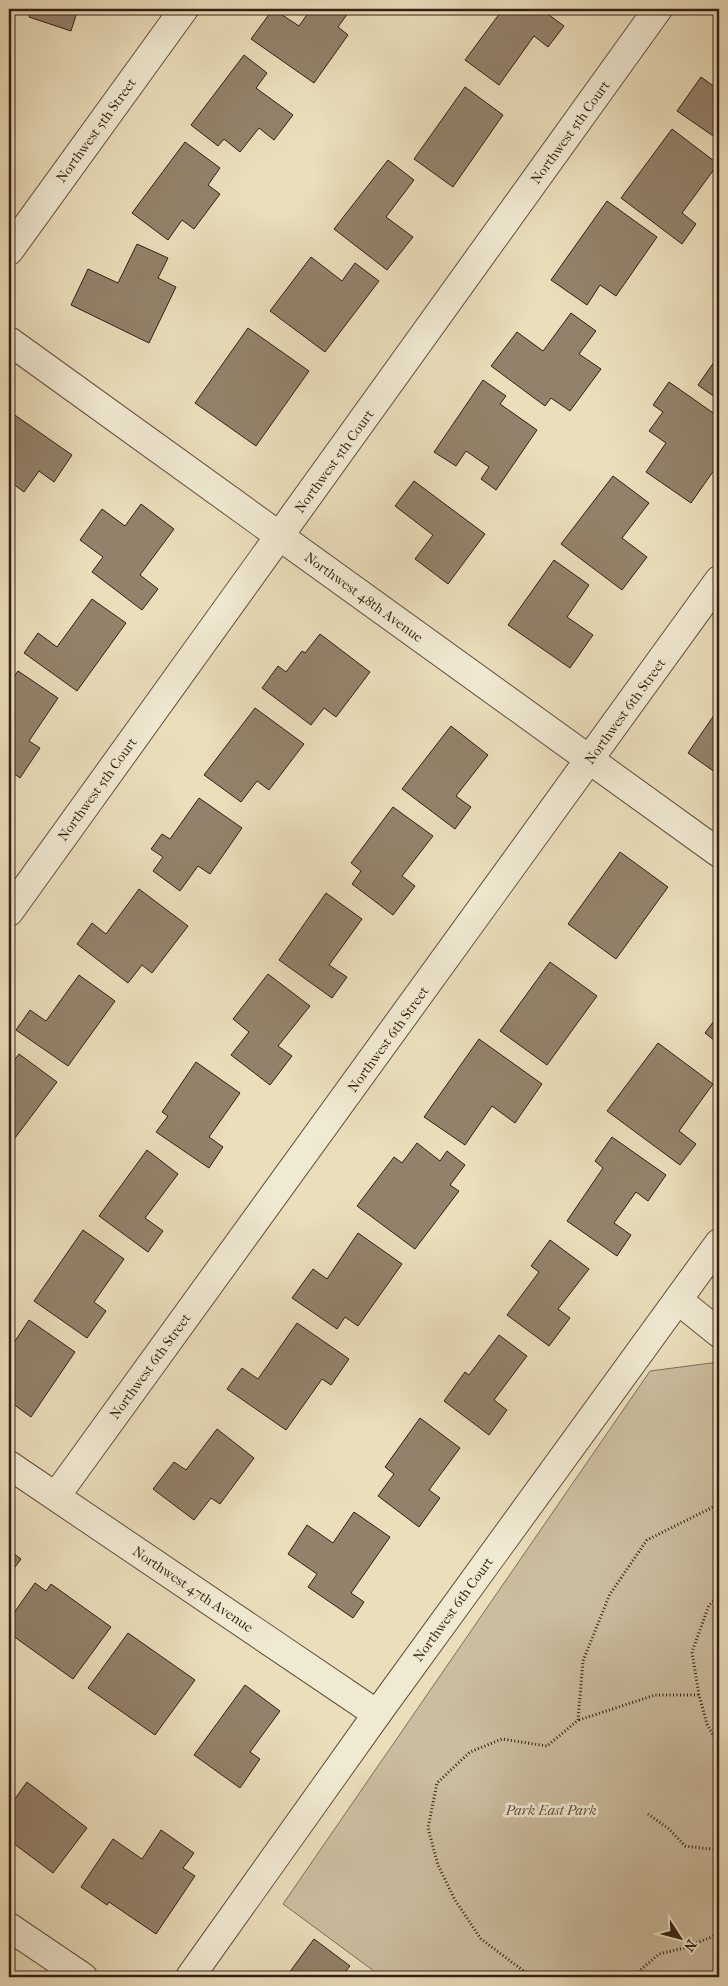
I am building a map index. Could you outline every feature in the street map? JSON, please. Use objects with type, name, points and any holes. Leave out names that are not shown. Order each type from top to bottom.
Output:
[{"type":"street","name":"Northwest 5th Street","points":[[9,251],[184,9]]},
{"type":"street","name":"Northwest 5th Court","points":[[9,912],[658,9]]},
{"type":"street","name":"Northwest 48th Avenue","points":[[9,341],[719,853]]},
{"type":"street","name":"Northwest 6th Street","points":[[56,1496],[719,580]]},
{"type":"street","name":"Northwest 6th Court","points":[[190,1977],[719,1243]]},
{"type":"street","points":[[678,1300],[719,1333]]},
{"type":"street","name":"Northwest 47th Avenue","points":[[9,1465],[378,1714]]},
{"type":"street","points":[[9,1927],[83,1977]]},
{"type":"path","points":[[578,1720],[583,1661],[610,1594],[647,1540],[719,1504]]},
{"type":"path","points":[[719,1597],[708,1605],[692,1652],[699,1695],[707,1724],[719,1746]]},
{"type":"path","points":[[543,1977],[525,1972],[481,1939],[455,1900],[438,1865],[428,1828],[437,1783],[470,1752],[502,1739],[547,1746],[578,1720],[655,1695],[699,1695]]},
{"type":"path","points":[[648,1814],[669,1829],[685,1846],[719,1850]]},
{"type":"path","points":[[629,1977],[638,1972],[658,1954],[684,1948],[719,1934]]},
{"type":"green space","name":"Park East Park","points":[[719,1362],[719,1977],[382,1977],[283,1904],[650,1371]]},
{"type":"building","points":[[32,9],[78,9],[71,31],[29,17]]},
{"type":"building","points":[[273,9],[299,26],[311,9],[351,9],[338,27],[348,35],[314,83],[251,39]]},
{"type":"building","points":[[503,9],[541,9],[564,26],[548,47],[534,36],[499,85],[465,60]]},
{"type":"building","points":[[244,55],[267,73],[256,88],[293,115],[274,140],[259,128],[240,152],[224,139],[218,146],[191,125]]},
{"type":"building","points":[[701,77],[719,90],[719,140],[677,111]]},
{"type":"building","points":[[465,87],[503,115],[453,187],[414,159]]},
{"type":"building","points":[[672,129],[718,164],[682,213],[696,224],[682,244],[621,198]]},
{"type":"building","points":[[185,142],[220,168],[208,185],[220,194],[194,229],[182,220],[168,240],[132,213]]},
{"type":"building","points":[[388,160],[414,180],[386,217],[413,237],[387,270],[334,229]]},
{"type":"building","points":[[607,201],[657,237],[616,296],[600,285],[587,305],[551,280]]},
{"type":"building","points":[[137,244],[168,258],[158,278],[176,287],[149,343],[71,305],[88,269],[118,283]]},
{"type":"building","points":[[311,257],[342,281],[355,263],[379,281],[325,352],[270,311]]},
{"type":"building","points":[[571,313],[596,331],[579,354],[601,369],[570,411],[551,398],[545,406],[491,366],[517,332],[543,351]]},
{"type":"building","points":[[248,328],[309,371],[256,446],[195,403]]},
{"type":"building","points":[[719,355],[719,400],[698,385]]},
{"type":"building","points":[[483,380],[506,396],[500,404],[537,430],[496,490],[481,479],[489,467],[466,451],[456,466],[434,452]]},
{"type":"building","points":[[669,382],[719,417],[719,463],[691,503],[646,472],[666,443],[649,431],[663,412],[653,405]]},
{"type":"building","points":[[9,411],[72,455],[54,482],[39,471],[24,492],[9,481]]},
{"type":"building","points":[[613,476],[649,503],[622,538],[647,557],[622,590],[561,544]]},
{"type":"building","points":[[414,481],[485,534],[448,584],[415,559],[433,535],[395,506]]},
{"type":"building","points":[[141,504],[174,529],[140,575],[158,589],[142,610],[92,572],[103,557],[80,540],[102,509],[125,526]]},
{"type":"building","points":[[554,560],[589,585],[567,617],[593,635],[570,668],[508,625]]},
{"type":"building","points":[[92,599],[126,623],[77,691],[24,653],[38,633],[57,647]]},
{"type":"building","points":[[320,634],[370,672],[336,717],[324,708],[311,725],[262,688],[278,666],[286,672],[302,651],[305,653]]},
{"type":"building","points":[[18,671],[58,698],[29,741],[40,748],[20,778],[9,770],[9,684]]},
{"type":"building","points":[[255,708],[304,744],[269,790],[257,781],[241,802],[204,775]]},
{"type":"building","points":[[719,708],[719,775],[688,753]]},
{"type":"building","points":[[451,726],[488,755],[456,796],[471,807],[455,829],[402,789]]},
{"type":"building","points":[[199,798],[242,828],[210,874],[198,866],[180,891],[153,871],[163,857],[151,849],[162,834],[170,839]]},
{"type":"building","points":[[393,807],[433,836],[402,876],[415,886],[393,915],[352,884],[361,871],[351,863]]},
{"type":"building","points":[[620,852],[668,887],[616,959],[568,924]]},
{"type":"building","points":[[139,889],[188,926],[152,973],[142,965],[128,983],[77,944],[92,923],[106,934]]},
{"type":"building","points":[[326,893],[362,919],[329,965],[347,977],[332,998],[279,960]]},
{"type":"building","points":[[550,962],[597,996],[547,1065],[500,1031]]},
{"type":"building","points":[[268,974],[310,1006],[278,1046],[292,1056],[270,1085],[231,1055],[249,1032],[233,1019]]},
{"type":"building","points":[[79,975],[115,1001],[68,1066],[16,1030],[30,1010],[46,1021]]},
{"type":"building","points":[[719,1014],[719,1044],[705,1033]]},
{"type":"building","points":[[479,1039],[542,1084],[515,1123],[492,1106],[465,1145],[424,1117]]},
{"type":"building","points":[[658,1043],[713,1084],[679,1131],[696,1144],[680,1165],[607,1111]]},
{"type":"building","points":[[19,1054],[57,1082],[9,1146],[9,1067]]},
{"type":"building","points":[[196,1062],[240,1093],[209,1137],[223,1147],[209,1168],[156,1132],[168,1116],[162,1112]]},
{"type":"building","points":[[612,1137],[666,1175],[648,1201],[636,1192],[614,1223],[631,1235],[617,1256],[567,1221],[603,1168],[595,1161]]},
{"type":"building","points":[[417,1143],[440,1161],[447,1151],[465,1165],[450,1185],[459,1191],[415,1249],[357,1206],[394,1157],[402,1163]]},
{"type":"building","points":[[147,1150],[178,1174],[145,1218],[163,1231],[148,1252],[99,1216]]},
{"type":"building","points":[[83,1230],[124,1259],[94,1302],[106,1311],[87,1338],[34,1301]]},
{"type":"building","points":[[358,1233],[402,1264],[358,1326],[345,1317],[337,1329],[292,1298],[313,1269],[327,1279]]},
{"type":"building","points":[[550,1240],[589,1269],[558,1309],[570,1318],[549,1346],[507,1315],[539,1272],[531,1266]]},
{"type":"building","points":[[29,1320],[75,1352],[31,1417],[9,1401],[9,1350]]},
{"type":"building","points":[[297,1323],[349,1359],[331,1385],[322,1379],[286,1430],[227,1389],[242,1368],[258,1379]]},
{"type":"building","points":[[499,1335],[527,1356],[494,1400],[507,1410],[489,1435],[444,1401],[465,1372],[469,1375]]},
{"type":"building","points":[[420,1418],[460,1448],[429,1490],[440,1498],[419,1527],[378,1496],[394,1474],[385,1467]]},
{"type":"building","points":[[217,1429],[254,1458],[220,1504],[211,1498],[194,1520],[153,1489],[174,1462],[186,1470]]},
{"type":"building","points":[[354,1512],[390,1537],[351,1593],[364,1602],[353,1618],[308,1587],[317,1574],[288,1554],[307,1525],[333,1543]]},
{"type":"building","points":[[9,1550],[21,1559],[9,1575]]},
{"type":"building","points":[[35,1583],[46,1591],[51,1584],[111,1627],[73,1679],[9,1633],[9,1620]]},
{"type":"building","points":[[128,1633],[195,1680],[155,1735],[88,1688]]},
{"type":"building","points":[[245,1685],[280,1711],[250,1752],[260,1759],[240,1788],[194,1755]]},
{"type":"building","points":[[27,1782],[87,1828],[53,1873],[9,1840],[9,1807]]},
{"type":"building","points":[[161,1830],[194,1853],[183,1868],[195,1876],[156,1934],[109,1902],[107,1905],[81,1887],[113,1839],[142,1859]]},
{"type":"building","points":[[314,1939],[350,1966],[341,1977],[286,1977]]}]
